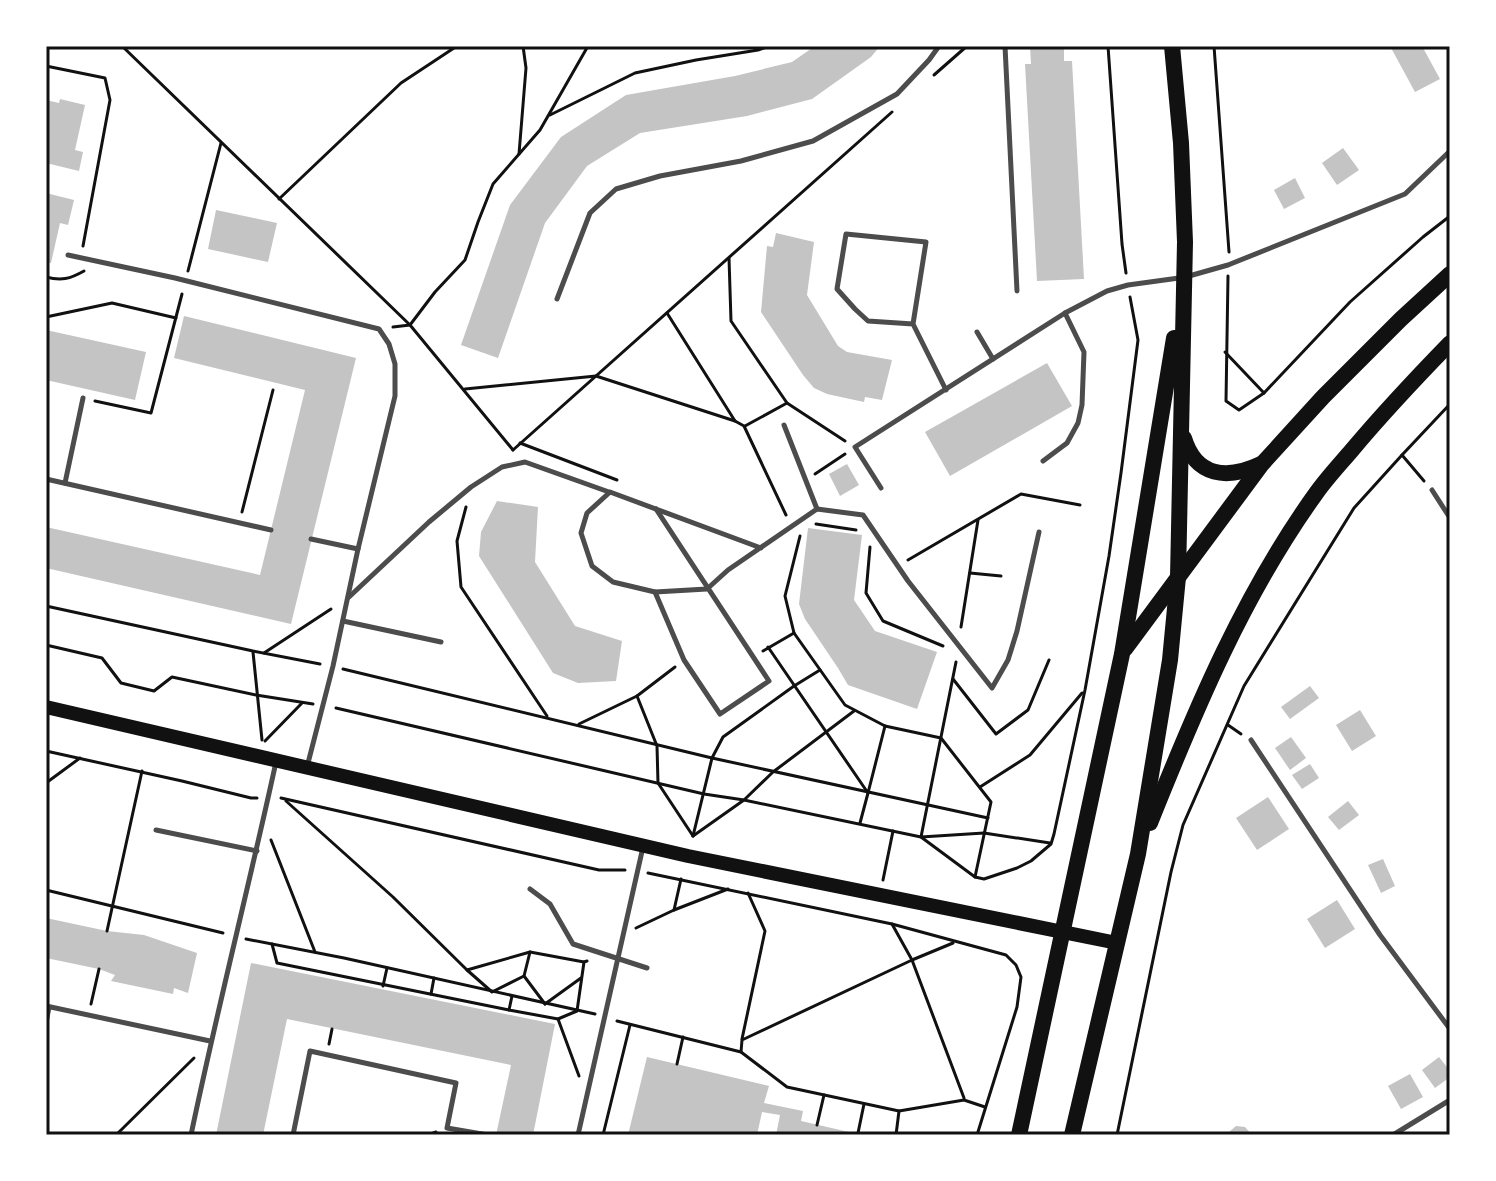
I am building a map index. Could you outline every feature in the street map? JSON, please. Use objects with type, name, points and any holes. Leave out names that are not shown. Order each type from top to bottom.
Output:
[{"type":"main road","points":[[1072,1135],[1138,854],[1170,660],[1178,577],[1185,242],[1181,143],[1172,46]]},
{"type":"main road","points":[[1122,654],[1262,464],[1368,352],[1450,274]]},
{"type":"main road","points":[[1019,1135],[1122,654],[1184,277]]},
{"type":"main road","points":[[1138,854],[1189,727],[1227,644],[1274,557],[1318,491],[1397,397],[1450,343]]},
{"type":"main road","points":[[1180,425],[1189,454],[1206,469],[1244,472],[1262,464]]},
{"type":"main road","points":[[46,707],[643,846],[1117,943]]},
{"type":"lane","points":[[557,299],[590,213],[616,189],[813,141],[897,94],[939,46]]},
{"type":"lane","points":[[1005,46],[1017,291]]},
{"type":"lane","points":[[881,488],[855,447],[1065,313],[1107,291],[1184,277],[1228,265],[1405,194],[1450,151]]},
{"type":"lane","points":[[913,324],[868,321],[837,289],[846,234],[926,242],[913,324],[946,390]]},
{"type":"lane","points":[[68,255],[186,280],[379,329],[389,344],[395,364],[395,396],[307,768]]},
{"type":"lane","points":[[1043,461],[1067,443],[1078,423],[1082,405],[1084,352],[1065,313]]},
{"type":"lane","points":[[977,332],[993,359]]},
{"type":"lane","points":[[65,484],[83,398]]},
{"type":"lane","points":[[784,425],[817,509]]},
{"type":"lane","points":[[348,598],[471,487],[502,467],[525,462],[761,548]]},
{"type":"lane","points":[[46,479],[271,530]]},
{"type":"lane","points":[[1432,490],[1450,518]]},
{"type":"lane","points":[[610,492],[587,513],[581,533],[592,566],[613,582],[655,592],[707,589],[728,570],[817,509],[863,515],[958,648],[992,688],[1008,660],[1017,631],[1039,532]]},
{"type":"lane","points":[[655,509],[769,681],[720,714],[684,660],[655,592]]},
{"type":"lane","points":[[311,539],[358,549]]},
{"type":"lane","points":[[343,621],[441,642]]},
{"type":"lane","points":[[1251,740],[1380,935],[1450,1029]]},
{"type":"lane","points":[[191,1135],[276,761]]},
{"type":"lane","points":[[156,830],[257,851]]},
{"type":"lane","points":[[578,1135],[643,846]]},
{"type":"lane","points":[[530,889],[550,904],[573,944],[647,968]]},
{"type":"lane","points":[[46,1023],[48,1007],[210,1041]]},
{"type":"lane","points":[[293,1135],[310,1051],[456,1083],[446,1132],[488,1135]]},
{"type":"lane","points":[[1393,1135],[1450,1100]]},
{"type":"path","points":[[122,46],[410,325],[513,450],[892,112]]},
{"type":"path","points":[[279,199],[401,83],[457,46]]},
{"type":"path","points":[[519,156],[526,68],[523,46]]},
{"type":"path","points":[[379,329],[410,325],[465,260],[493,184],[550,115],[588,46]]},
{"type":"path","points":[[550,115],[635,73],[769,46]]},
{"type":"path","points":[[925,83],[967,46]]},
{"type":"path","points":[[921,837],[975,877],[984,879],[1031,861],[1051,844],[1085,690],[1109,556],[1138,340],[1122,244],[1108,46]]},
{"type":"path","points":[[1214,46],[1229,240],[1226,401],[1239,410],[1264,393],[1350,302],[1450,216]]},
{"type":"path","points":[[46,66],[105,78],[110,100],[81,258]]},
{"type":"path","points":[[83,398],[151,413],[221,143]]},
{"type":"path","points":[[729,258],[731,321],[787,403],[855,447],[816,472],[810,494]]},
{"type":"path","points":[[46,277],[58,280],[71,278],[91,267],[93,260]]},
{"type":"path","points":[[46,317],[112,303],[176,318]]},
{"type":"path","points":[[667,313],[735,421]]},
{"type":"path","points":[[1225,352],[1264,393]]},
{"type":"path","points":[[465,389],[596,376],[735,421],[744,426],[787,518]]},
{"type":"path","points":[[240,523],[273,390]]},
{"type":"path","points":[[744,426],[787,403]]},
{"type":"path","points":[[1117,1135],[1183,825],[1244,686],[1354,508],[1450,404]]},
{"type":"path","points":[[520,443],[620,481]]},
{"type":"path","points":[[1402,455],[1432,490]]},
{"type":"path","points":[[471,487],[457,541],[461,587],[549,718]]},
{"type":"path","points":[[897,566],[1021,494],[1080,505]]},
{"type":"path","points":[[867,531],[804,520],[785,596],[794,633],[845,705],[885,726],[941,738],[980,787],[991,802],[975,877]]},
{"type":"path","points":[[921,837],[958,648],[978,520]]},
{"type":"path","points":[[871,543],[866,593],[883,621],[958,648]]},
{"type":"path","points":[[970,573],[1001,576]]},
{"type":"path","points":[[264,653],[348,598]]},
{"type":"path","points":[[46,606],[333,666],[657,746],[988,818]]},
{"type":"path","points":[[753,657],[794,633]]},
{"type":"path","points":[[46,645],[102,658],[121,683],[154,691],[172,677],[323,705],[704,794],[921,837],[984,833],[1051,844]]},
{"type":"path","points":[[768,647],[868,793]]},
{"type":"path","points":[[253,651],[263,743],[302,703]]},
{"type":"path","points":[[577,725],[637,696],[684,660]]},
{"type":"path","points":[[952,678],[996,734],[1028,710],[1049,660]]},
{"type":"path","points":[[693,836],[712,758],[723,737],[820,670]]},
{"type":"path","points":[[980,787],[1030,755],[1085,690]]},
{"type":"path","points":[[637,696],[657,746],[658,783],[693,836]]},
{"type":"path","points":[[693,836],[744,800],[773,772],[854,711]]},
{"type":"path","points":[[860,823],[885,726]]},
{"type":"path","points":[[46,751],[251,798],[283,798],[599,870],[638,871],[748,893],[892,924],[1006,955],[1016,965],[1021,977],[1017,1007],[977,1135]]},
{"type":"path","points":[[46,783],[80,758]]},
{"type":"path","points":[[107,931],[142,771]]},
{"type":"path","points":[[283,798],[492,992]]},
{"type":"path","points":[[264,821],[315,952]]},
{"type":"path","points":[[879,896],[893,831]]},
{"type":"path","points":[[674,910],[681,879]]},
{"type":"path","points":[[623,933],[728,889]]},
{"type":"path","points":[[46,890],[237,937],[605,1017],[741,1052],[787,1087],[899,1111],[964,1100],[985,1107]]},
{"type":"path","points":[[741,1052],[765,931],[748,893]]},
{"type":"path","points":[[892,924],[912,960],[964,1100]]},
{"type":"path","points":[[742,1040],[954,942]]},
{"type":"path","points":[[271,944],[277,963],[390,990],[558,1019],[577,1011]]},
{"type":"path","points":[[467,970],[530,952],[584,962],[577,1011]]},
{"type":"path","points":[[492,992],[524,976],[530,952]]},
{"type":"path","points":[[292,972],[293,966]]},
{"type":"path","points":[[383,986],[387,968]]},
{"type":"path","points":[[89,1015],[99,969]]},
{"type":"path","points":[[524,976],[545,1004]]},
{"type":"path","points":[[545,1004],[582,977]]},
{"type":"path","points":[[431,995],[434,978]]},
{"type":"path","points":[[509,1010],[512,996]]},
{"type":"path","points":[[558,1019],[583,1084]]},
{"type":"path","points":[[603,1135],[630,1025]]},
{"type":"path","points":[[677,1064],[683,1037]]},
{"type":"path","points":[[116,1135],[210,1041]]},
{"type":"path","points":[[817,1125],[824,1095]]},
{"type":"path","points":[[858,1133],[864,1104]]},
{"type":"path","points":[[896,1135],[899,1111]]},
{"type":"building","points":[[815,46],[880,46],[871,57],[812,99],[747,116],[640,133],[587,166],[545,223],[498,358],[461,345],[510,205],[561,137],[626,95],[735,76],[792,62]]},
{"type":"building","points":[[1030,46],[1064,46],[1064,61],[1072,61],[1084,279],[1037,281],[1025,64],[1031,64]]},
{"type":"building","points":[[1390,46],[1422,46],[1440,79],[1415,92]]},
{"type":"building","points":[[60,99],[85,105],[75,150],[83,152],[79,171],[46,163],[46,100],[59,103]]},
{"type":"building","points":[[1343,148],[1359,170],[1337,185],[1322,163]]},
{"type":"building","points":[[1295,178],[1305,198],[1284,209],[1274,190]]},
{"type":"building","points":[[46,193],[74,200],[68,225],[60,223],[51,263],[46,262]]},
{"type":"building","points":[[216,210],[277,223],[268,262],[208,249]]},
{"type":"building","points":[[776,233],[814,242],[807,295],[838,346],[847,352],[892,360],[882,400],[865,397],[864,402],[814,388],[761,312],[767,246],[773,247]]},
{"type":"building","points":[[184,316],[356,358],[291,624],[46,568],[46,527],[260,575],[305,390],[174,358]]},
{"type":"building","points":[[46,330],[146,352],[135,400],[46,380]]},
{"type":"building","points":[[1047,363],[1072,406],[950,476],[925,432]]},
{"type":"building","points":[[847,464],[859,485],[840,496],[829,474]]},
{"type":"building","points":[[497,501],[538,507],[535,562],[575,626],[622,641],[616,681],[578,683],[553,673],[479,556],[481,532]]},
{"type":"building","points":[[808,528],[862,535],[854,600],[875,631],[937,652],[917,709],[848,685],[805,619],[799,604]]},
{"type":"building","points":[[1310,686],[1319,698],[1290,719],[1281,707]]},
{"type":"building","points":[[1360,710],[1376,736],[1352,751],[1336,725]]},
{"type":"building","points":[[1291,737],[1306,758],[1290,770],[1275,748]]},
{"type":"building","points":[[1310,764],[1319,778],[1302,789],[1292,775]]},
{"type":"building","points":[[1268,797],[1289,829],[1257,850],[1236,818]]},
{"type":"building","points":[[1348,801],[1359,815],[1339,830],[1328,817]]},
{"type":"building","points":[[1383,859],[1395,886],[1381,893],[1368,865]]},
{"type":"building","points":[[1337,900],[1355,929],[1325,948],[1307,919]]},
{"type":"building","points":[[46,918],[144,935],[197,953],[188,993],[174,988],[173,994],[111,981],[115,975],[99,969],[46,958]]},
{"type":"building","points":[[251,963],[555,1024],[533,1135],[496,1135],[511,1065],[287,1019],[263,1135],[216,1135]]},
{"type":"building","points":[[647,1057],[769,1086],[764,1103],[803,1111],[801,1121],[862,1135],[776,1135],[780,1115],[762,1112],[757,1135],[628,1135]]},
{"type":"building","points":[[1439,1057],[1450,1071],[1450,1077],[1435,1088],[1422,1070]]},
{"type":"building","points":[[1410,1074],[1423,1097],[1401,1109],[1388,1086]]},
{"type":"building","points":[[1236,1126],[1245,1127],[1252,1135],[1229,1135]]}]
